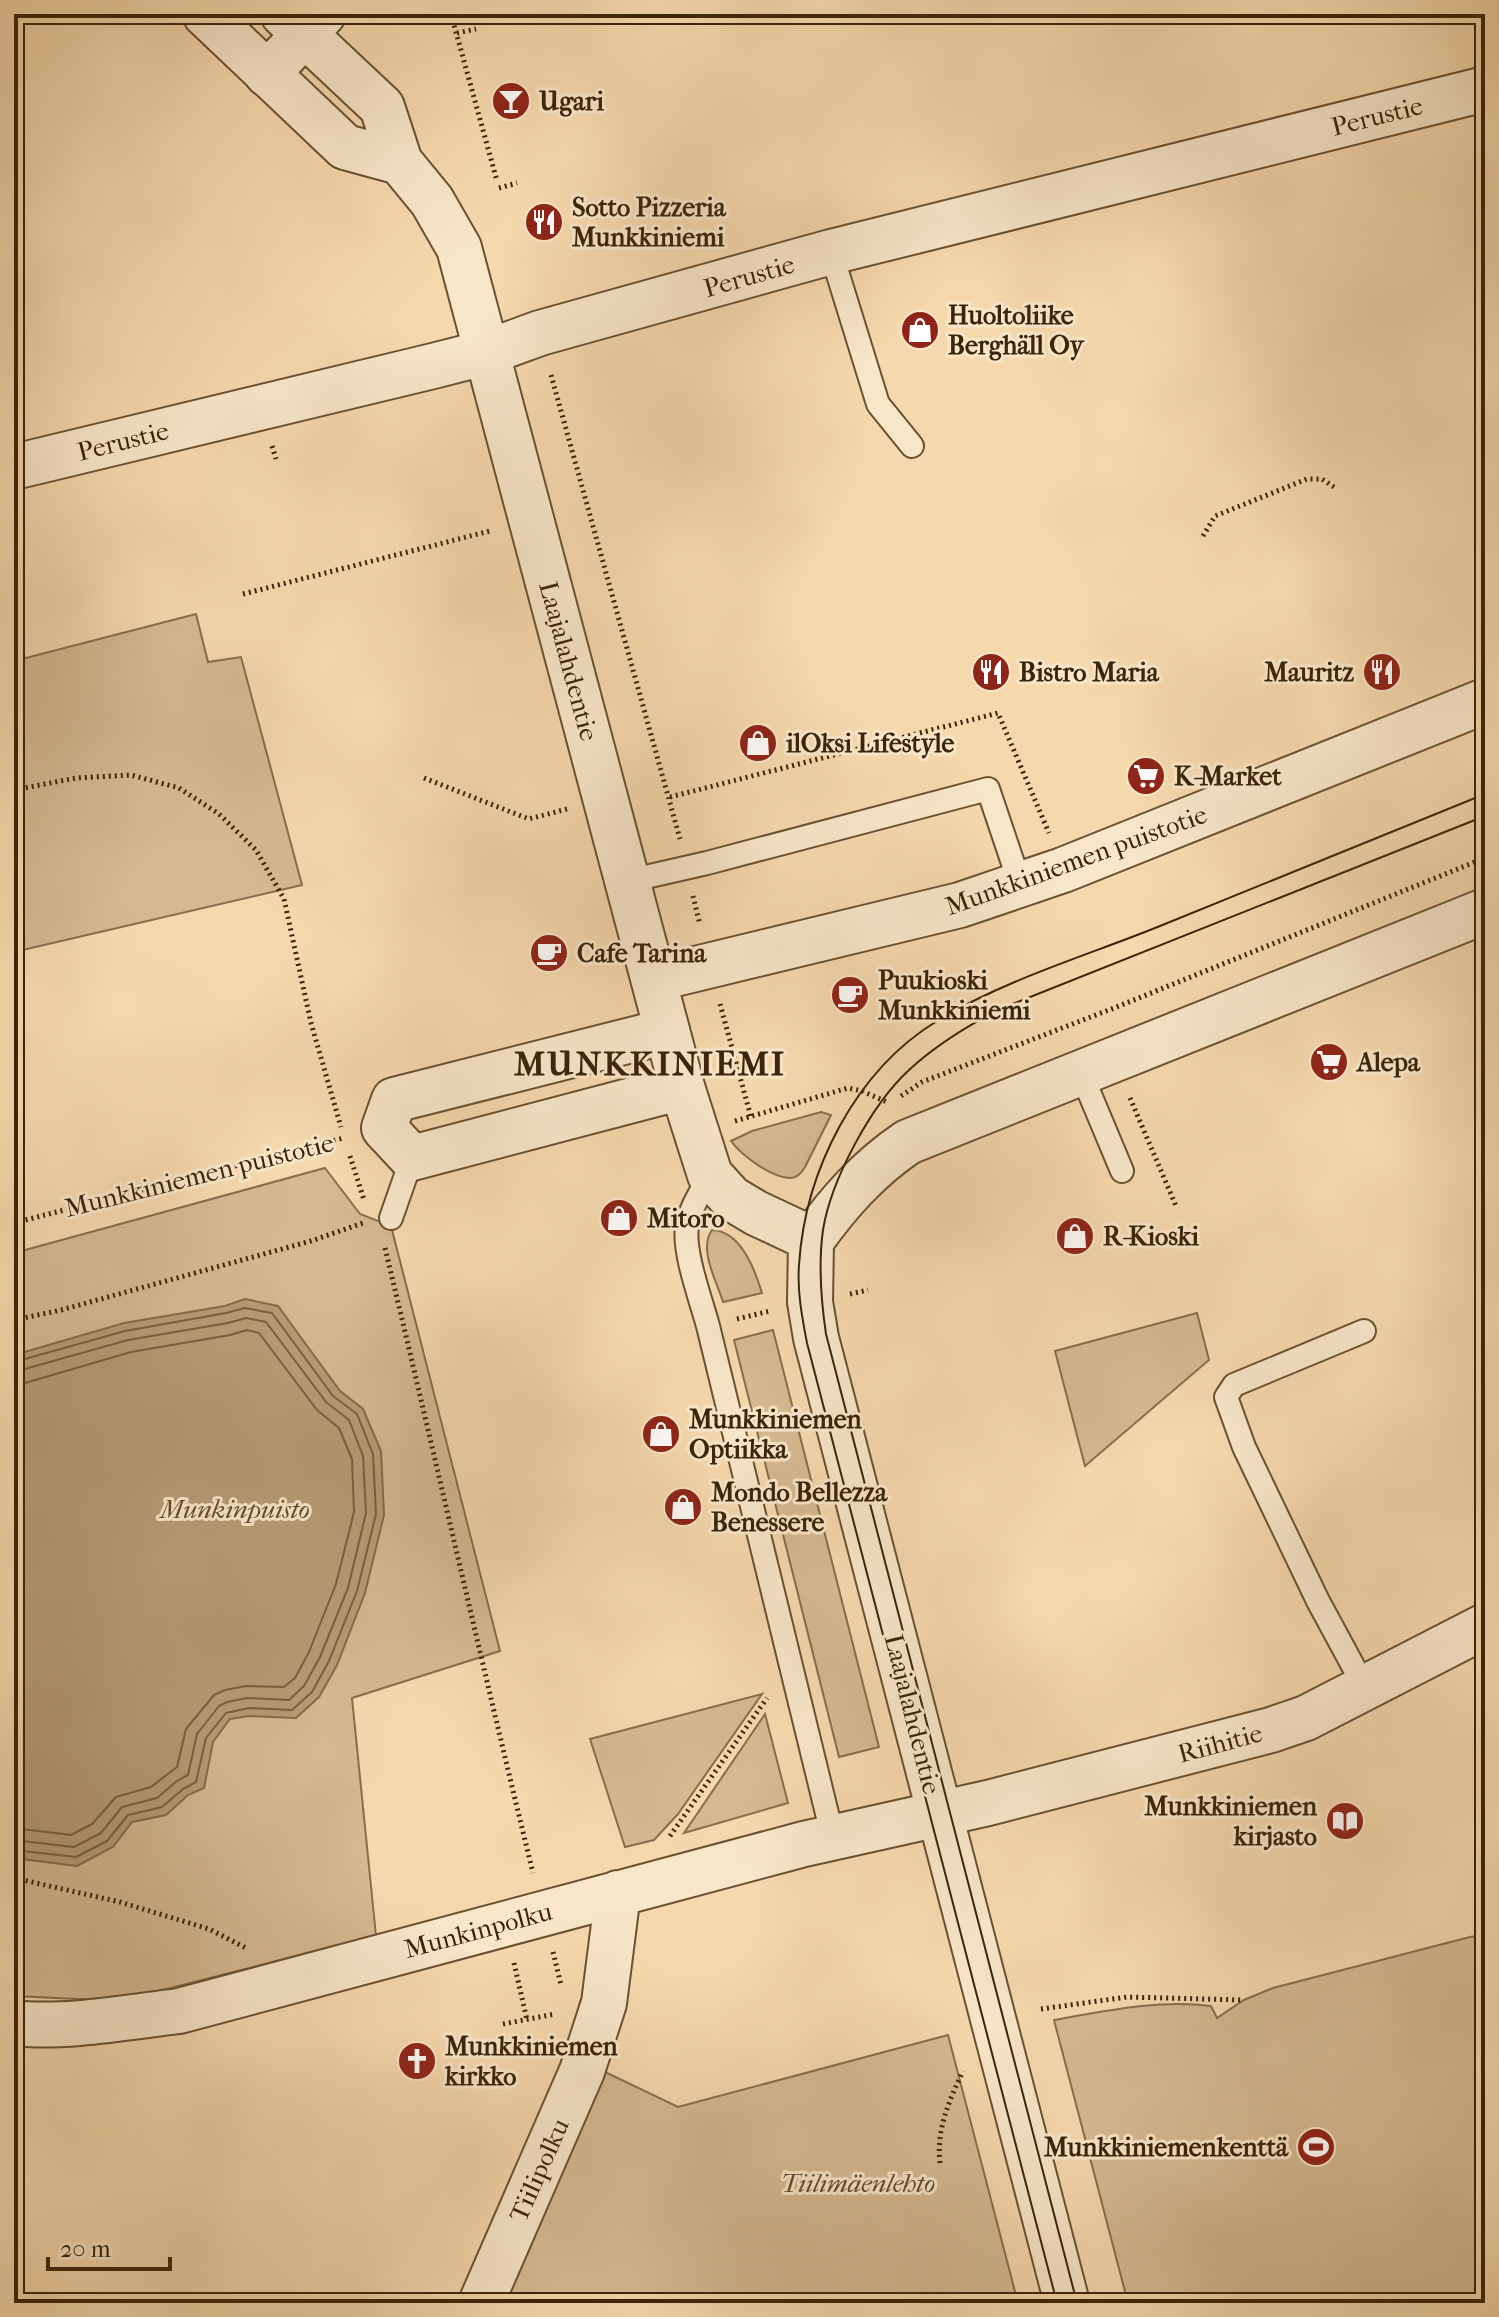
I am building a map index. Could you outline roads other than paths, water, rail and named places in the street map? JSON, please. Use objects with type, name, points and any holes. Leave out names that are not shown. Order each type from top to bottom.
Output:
[{"type":"street","points":[[205,14],[345,147],[400,162]]},
{"type":"street","points":[[267,74],[303,21]]},
{"type":"street","name":"Laajalahdentie","points":[[303,21],[382,107],[400,162],[432,201],[459,248],[682,1087],[710,1175],[731,1198],[811,1241],[810,1302],[816,1338],[1067,2303]]},
{"type":"street","name":"Perustie","points":[[14,467],[488,352],[540,333],[831,252],[1485,89]]},
{"type":"street","name":"Munkkiniemen puistotie","points":[[654,979],[960,905],[1063,870],[1485,701]]},
{"type":"street","points":[[811,1241],[857,1183],[879,1161],[908,1142],[1485,911]]},
{"type":"street","points":[[667,1031],[394,1100],[380,1141],[682,1087]]},
{"type":"street","name":"Riihitie","points":[[939,1813],[1271,1730],[1306,1718],[1485,1626]]},
{"type":"street","name":"Munkinpolku","points":[[14,2023],[97,2021],[179,2011],[280,1984],[540,1897],[618,1893],[939,1813]]},
{"type":"street","name":"Tiilipolku","points":[[481,2303],[582,2071],[604,2003],[618,1893]]},
{"type":"lane","points":[[831,252],[878,404],[912,446]]},
{"type":"lane","points":[[628,881],[988,789],[1020,884]]},
{"type":"lane","points":[[1081,1073],[1122,1171]]},
{"type":"lane","points":[[380,1141],[384,1218]]},
{"type":"lane","points":[[710,1175],[692,1211],[687,1227],[687,1246],[833,1838]]},
{"type":"lane","points":[[1364,1331],[1234,1385],[1226,1397],[1251,1461],[1318,1601],[1365,1688]]},
{"type":"water","points":[[245,1299],[278,1306],[340,1391],[363,1409],[381,1451],[384,1515],[365,1593],[337,1665],[319,1697],[296,1718],[249,1716],[230,1719],[213,1742],[204,1788],[188,1795],[166,1815],[132,1822],[113,1847],[77,1866],[14,1858],[14,1355],[124,1323],[225,1306]]},
{"type":"tram line","points":[[1057,2303],[807,1343],[799,1275],[803,1230],[812,1194],[840,1126],[859,1095],[908,1042],[937,1021],[1017,981],[1485,794]]},
{"type":"tram line","points":[[1077,2303],[826,1334],[820,1269],[827,1210],[855,1144],[881,1103],[909,1070],[964,1029],[1000,1009],[1485,816]]},
{"type":"place","name":"Ugari","points":[[511,101]]},
{"type":"place","name":"Sotto Pizzeria Munkkiniemi","points":[[544,222]]},
{"type":"place","name":"Huoltoliike Berghäll Oy","points":[[920,330]]},
{"type":"place","name":"Bistro Maria","points":[[991,672]]},
{"type":"place","name":"Mauritz","points":[[1382,672]]},
{"type":"place","name":"ilOksi Lifestyle","points":[[758,743]]},
{"type":"place","name":"K-Market","points":[[1146,776]]},
{"type":"place","name":"Cafe Tarina","points":[[549,953]]},
{"type":"place","name":"Puukioski Munkkiniemi","points":[[850,995]]},
{"type":"place","name":"Alepa","points":[[1329,1062]]},
{"type":"place","name":"Mitoro","points":[[619,1218]]},
{"type":"place","name":"R-Kioski","points":[[1075,1236]]},
{"type":"place","name":"Munkkiniemen Optiikka","points":[[661,1434]]},
{"type":"place","name":"Mondo Bellezza Benessere","points":[[683,1507]]},
{"type":"place","name":"Munkkiniemen kirjasto","points":[[1345,1821]]},
{"type":"place","name":"Munkkiniemen kirkko","points":[[417,2061]]},
{"type":"place","name":"Munkkiniemenkenttä","points":[[1316,2147]]},
{"type":"district","name":"MUNKKINIEMI","points":[[650,1063]]},
{"type":"park label","name":"Munkinpuisto","points":[[235,1509]]},
{"type":"park label","name":"Tiilimäenlehto","points":[[858,2183]]}]
